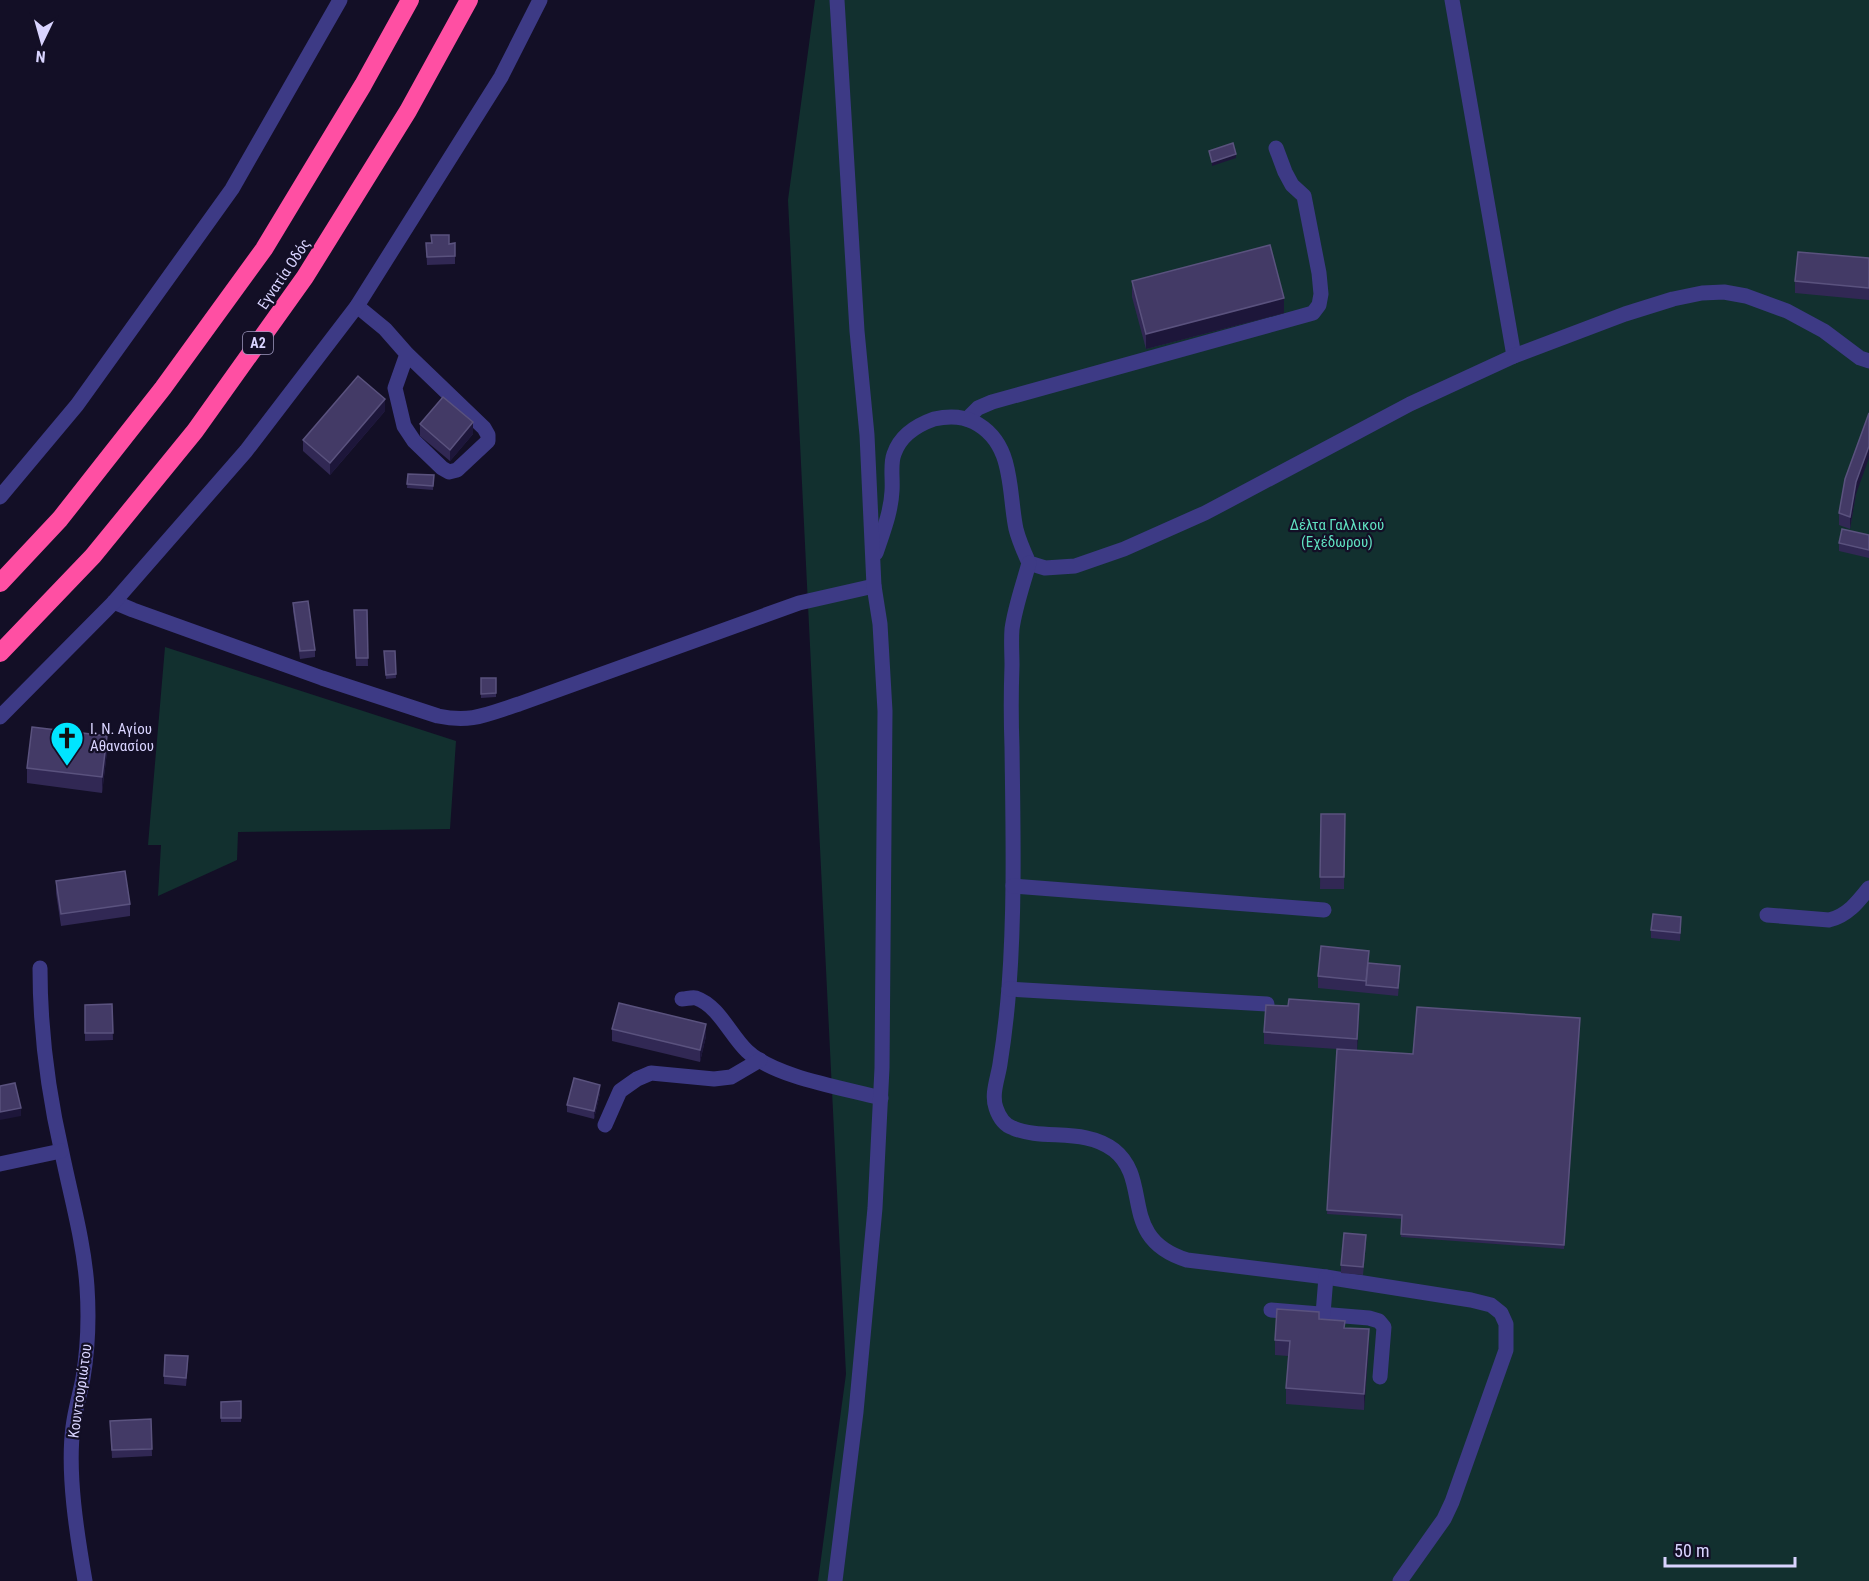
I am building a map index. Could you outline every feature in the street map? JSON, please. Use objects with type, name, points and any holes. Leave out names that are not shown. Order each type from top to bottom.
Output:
[{"type":"highway","name":"Εγνατία Οδός","points":[[0,583],[60,519],[163,388],[264,249],[363,85],[410,0]]},
{"type":"highway","name":"Εγνατία Οδός","points":[[0,653],[93,556],[195,431],[305,277],[408,111],[469,0]]},
{"type":"street","points":[[0,497],[77,405],[232,189],[340,0]]},
{"type":"street","points":[[0,717],[114,602],[246,451],[357,306],[501,77],[540,0]]},
{"type":"street","points":[[835,1581],[856,1412],[881,1098],[885,711],[880,624],[874,586],[867,435],[857,331],[837,0]]},
{"type":"street","points":[[1452,0],[1514,356]]},
{"type":"street","points":[[968,419],[978,408],[992,402],[1313,313],[1319,304],[1321,294],[1304,196],[1292,185],[1276,148]]},
{"type":"street","points":[[1029,563],[1045,567],[1075,566],[1124,549],[1205,513],[1410,404],[1514,356],[1673,299],[1702,293],[1724,292],[1746,296],[1787,311],[1824,331],[1860,358],[1869,361]]},
{"type":"street","points":[[357,306],[385,329],[407,354],[484,428],[488,435],[485,446],[457,470],[449,472],[442,468],[414,441],[404,426],[395,388],[407,354]]},
{"type":"street","points":[[874,561],[888,518],[892,492],[893,455],[902,439],[921,423],[944,417],[968,419],[982,426],[996,441],[1006,460],[1016,527],[1029,563],[1012,629],[1013,886],[1009,988],[995,1089],[995,1105],[1001,1120],[1011,1128],[1089,1138],[1114,1150],[1130,1171],[1141,1218],[1147,1232],[1158,1245],[1172,1255],[1187,1260],[1326,1277],[1471,1300],[1491,1305],[1501,1313],[1506,1324],[1506,1350],[1452,1502],[1444,1519],[1400,1581]]},
{"type":"street","points":[[114,602],[322,678],[455,720],[472,719],[519,704],[799,603],[874,586]]},
{"type":"street","points":[[1013,886],[1324,910]]},
{"type":"street","points":[[1767,915],[1835,919],[1853,907],[1869,888]]},
{"type":"street","name":"Κουντουριώτου","points":[[40,968],[40,1008],[45,1070],[81,1238],[87,1287],[88,1328],[83,1376],[73,1428],[72,1472],[85,1581]]},
{"type":"street","points":[[1009,988],[1267,1004]]},
{"type":"street","points":[[682,999],[694,998],[706,1004],[719,1016],[748,1052],[775,1070],[881,1098]]},
{"type":"street","points":[[605,1125],[620,1091],[651,1073],[714,1079],[731,1077],[760,1059]]},
{"type":"street","points":[[0,1164],[61,1151]]},
{"type":"street","points":[[1323,1314],[1326,1277]]},
{"type":"street","points":[[1271,1310],[1379,1320],[1384,1327],[1380,1377]]},
{"type":"green space","name":"Δέλτα Γαλλικού (Εχέδωρου)","points":[[815,0],[1869,0],[1869,1581],[818,1581],[846,1374],[788,200]]},
{"type":"green space","points":[[165,647],[456,741],[450,829],[238,832],[237,860],[158,896],[161,845],[148,845]]},
{"type":"building","points":[[1233,143],[1236,154],[1212,162],[1209,151]]},
{"type":"building","points":[[431,235],[449,235],[449,244],[455,243],[455,256],[427,257],[426,243],[432,243]]},
{"type":"building","points":[[1270,245],[1284,298],[1146,334],[1132,281]]},
{"type":"building","points":[[1798,252],[1869,258],[1869,288],[1795,281]]},
{"type":"building","points":[[358,376],[385,399],[330,463],[303,440]]},
{"type":"building","points":[[443,397],[473,422],[450,450],[420,424]]},
{"type":"building","points":[[1869,413],[1869,446],[1856,482],[1850,517],[1839,513],[1845,479]]},
{"type":"building","points":[[408,474],[434,475],[433,486],[407,484]]},
{"type":"building","points":[[1842,529],[1869,535],[1869,550],[1839,543]]},
{"type":"building","points":[[308,601],[315,650],[300,651],[293,603]]},
{"type":"building","points":[[354,610],[367,610],[368,658],[356,658]]},
{"type":"building","points":[[384,651],[395,651],[396,674],[386,675]]},
{"type":"building","points":[[481,678],[496,678],[496,693],[481,694]]},
{"type":"building","name":"Ι. Ν. Αγίου Αθανασίου","points":[[32,727],[107,736],[102,777],[27,768]]},
{"type":"building","points":[[1321,814],[1345,814],[1344,877],[1320,877]]},
{"type":"building","points":[[125,871],[130,904],[61,914],[56,881]]},
{"type":"building","points":[[1653,914],[1681,917],[1680,933],[1651,930]]},
{"type":"building","points":[[1321,946],[1369,951],[1366,981],[1318,976]]},
{"type":"building","points":[[1368,963],[1400,966],[1398,988],[1366,985]]},
{"type":"building","points":[[1289,999],[1359,1004],[1357,1039],[1264,1032],[1266,1005],[1288,1006]]},
{"type":"building","points":[[619,1003],[706,1024],[700,1050],[612,1029]]},
{"type":"building","points":[[112,1004],[113,1033],[85,1033],[85,1005]]},
{"type":"building","points":[[1417,1007],[1580,1018],[1564,1245],[1401,1234],[1402,1215],[1327,1210],[1337,1049],[1413,1054]]},
{"type":"building","points":[[574,1078],[600,1085],[594,1111],[567,1105]]},
{"type":"building","points":[[15,1083],[21,1108],[0,1112],[0,1086]]},
{"type":"building","points":[[1344,1233],[1366,1235],[1363,1267],[1341,1265]]},
{"type":"building","points":[[1277,1309],[1319,1312],[1319,1319],[1345,1321],[1344,1328],[1369,1329],[1364,1394],[1286,1388],[1290,1341],[1275,1340]]},
{"type":"building","points":[[165,1355],[188,1356],[186,1378],[164,1376]]},
{"type":"building","points":[[241,1401],[241,1418],[221,1418],[221,1402]]},
{"type":"building","points":[[151,1419],[152,1449],[112,1450],[110,1421]]},
{"type":"place","name":"Ι. Ν. Αγίου Αθανασίου","points":[[67,767]]}]
